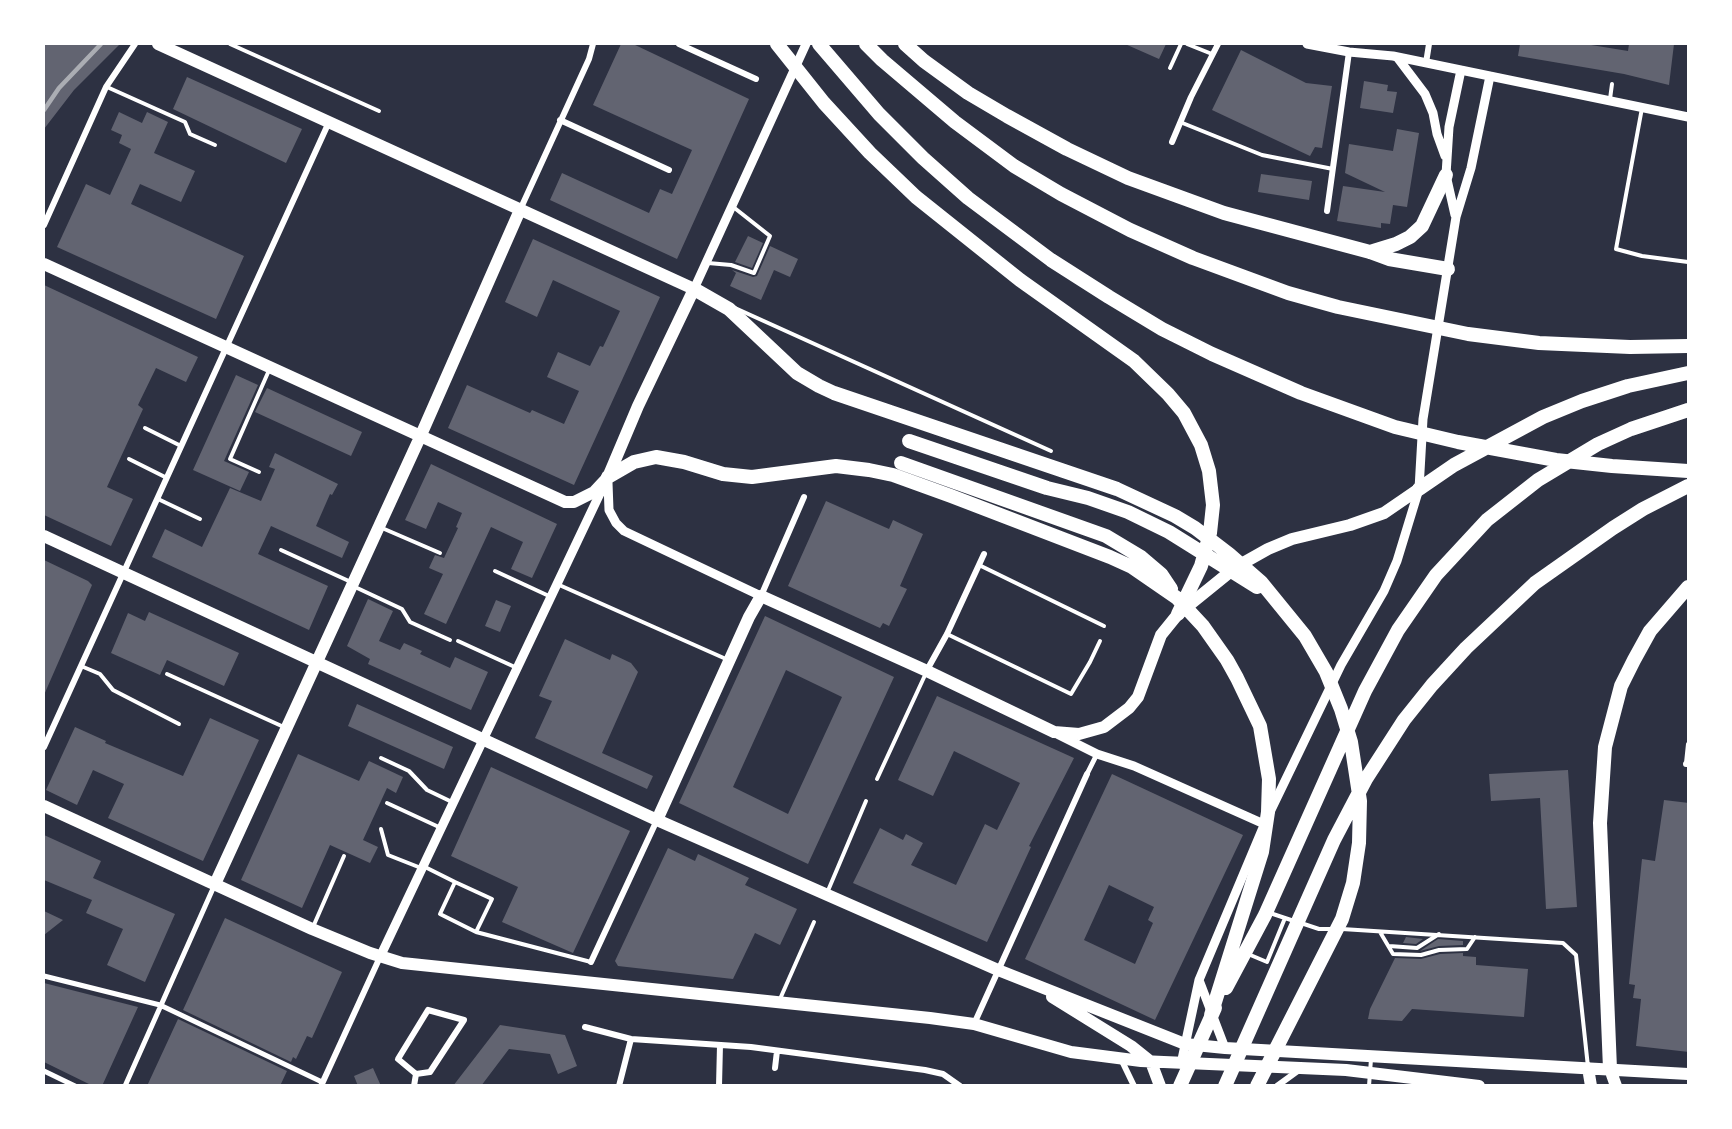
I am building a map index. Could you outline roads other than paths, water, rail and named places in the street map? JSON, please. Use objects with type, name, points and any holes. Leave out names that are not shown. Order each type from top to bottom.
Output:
[{"type":"highway","points":[[777,44],[824,103],[870,153],[916,197],[1020,280],[1134,361],[1184,413],[1194,429],[1204,454],[1209,471],[1213,505],[1210,533],[1201,566],[1178,614]]},
{"type":"highway","points":[[819,44],[879,114],[968,198],[1051,260],[1162,329],[1264,378],[1395,427],[1520,454],[1612,466],[1689,471]]},
{"type":"highway","points":[[866,44],[955,123],[1014,166],[1061,194],[1130,230],[1193,258],[1288,293],[1361,312],[1468,334],[1539,343],[1630,347],[1689,346]]},
{"type":"highway","points":[[905,44],[968,93],[1067,149],[1128,178],[1224,213],[1389,259],[1448,269]]},
{"type":"highway","points":[[1370,252],[1396,244],[1410,237],[1422,226],[1447,168]]},
{"type":"highway","points":[[694,289],[729,309],[798,373],[819,386],[1117,489],[1152,504],[1195,528],[1262,582],[1278,600],[1318,657],[1341,709],[1355,762],[1361,824],[1357,863],[1342,919],[1257,1086]]},
{"type":"highway","points":[[1419,489],[1454,465],[1543,417],[1628,386],[1689,373]]},
{"type":"highway","points":[[1179,1086],[1211,1015],[1265,915],[1356,710],[1383,656],[1416,601],[1449,560],[1487,520],[1538,480],[1598,444],[1631,429],[1689,410]]},
{"type":"highway","points":[[909,441],[1047,488],[1088,498],[1128,512],[1169,532],[1278,600]]},
{"type":"highway","points":[[608,477],[634,462],[656,457],[684,462],[723,474],[752,477],[849,466],[893,475],[1118,560],[1177,598]]},
{"type":"highway","points":[[901,463],[1106,536],[1141,557],[1161,574],[1177,598],[1208,633],[1237,678],[1260,726],[1269,779],[1268,812],[1262,852],[1211,1015]]},
{"type":"highway","points":[[1225,1086],[1349,811],[1381,754],[1411,711],[1466,648],[1535,583],[1643,509],[1689,486]]},
{"type":"highway","points":[[1610,1069],[1600,823],[1605,747],[1621,686],[1634,660],[1650,631],[1689,587]]},
{"type":"main road","points":[[44,264],[565,502],[574,502],[594,492],[608,477],[638,406],[694,289],[158,44]]},
{"type":"main road","points":[[215,884],[421,435],[520,210]]},
{"type":"main road","points":[[657,820],[761,596],[927,671],[1054,732],[1079,734],[1104,727],[1129,708],[1138,697],[1161,635],[1178,614],[1236,567],[1292,539],[1350,525],[1384,513],[1419,489]]},
{"type":"main road","points":[[44,536],[657,820],[998,970],[1185,1044],[1689,1074]]},
{"type":"main road","points":[[44,806],[312,929],[380,957],[402,963],[974,1024],[1071,1052],[1150,1062],[1370,1072],[1479,1086]]},
{"type":"main road","points":[[1022,979],[1125,1042],[1150,1062],[1160,1086]]},
{"type":"main road","points":[[1588,1068],[1591,1086]]},
{"type":"main road","points":[[1610,1069],[1616,1086]]},
{"type":"street","points":[[44,225],[106,87],[135,44]]},
{"type":"street","points":[[520,210],[589,58],[593,44]]},
{"type":"street","points":[[679,44],[756,79]]},
{"type":"street","points":[[694,289],[806,44]]},
{"type":"street","points":[[1172,142],[1218,44]]},
{"type":"street","points":[[1307,44],[1349,52],[1397,57],[1689,117]]},
{"type":"street","points":[[1426,63],[1429,44]]},
{"type":"street","points":[[1327,211],[1349,52]]},
{"type":"street","points":[[1397,57],[1425,94],[1433,112],[1447,168],[1455,217]]},
{"type":"street","points":[[1447,168],[1452,111],[1461,70]]},
{"type":"street","points":[[1179,1086],[1181,1064],[1199,980],[1215,940],[1264,824],[1341,665],[1384,591],[1397,561],[1419,489],[1423,418],[1455,217],[1471,168],[1490,76]]},
{"type":"street","points":[[560,120],[669,170]]},
{"type":"street","points":[[44,747],[121,573],[167,478],[329,122]]},
{"type":"street","points":[[44,976],[160,1005],[322,1084],[422,867],[608,477]]},
{"type":"street","points":[[608,477],[609,510],[616,523],[624,531],[761,596],[804,497]]},
{"type":"street","points":[[927,671],[984,554]]},
{"type":"street","points":[[1054,732],[1097,754],[1134,766],[1264,824]]},
{"type":"street","points":[[974,1024],[1097,754]]},
{"type":"street","points":[[591,962],[657,820]]},
{"type":"street","points":[[125,1086],[215,884]]},
{"type":"street","points":[[1199,980],[1225,1048]]},
{"type":"street","points":[[428,1010],[464,1020],[430,1072],[416,1074],[398,1059],[428,1010]]},
{"type":"street","points":[[585,1027],[631,1040],[777,1051],[943,1074],[960,1086]]},
{"type":"street","points":[[619,1086],[631,1040]]},
{"type":"street","points":[[719,1086],[720,1045]]},
{"type":"street","points":[[775,1068],[777,1051]]},
{"type":"street","points":[[1121,1058],[1134,1086]]},
{"type":"street","points":[[1277,1086],[1302,1068]]},
{"type":"street","points":[[44,1071],[75,1086]]},
{"type":"street","points":[[414,1086],[416,1074]]},
{"type":"lane","points":[[230,44],[379,111]]},
{"type":"lane","points":[[1170,68],[1181,44]]},
{"type":"lane","points":[[1187,44],[1212,54]]},
{"type":"lane","points":[[1610,101],[1612,84]]},
{"type":"lane","points":[[106,87],[185,122],[190,134],[215,145]]},
{"type":"lane","points":[[1642,108],[1616,249],[1642,256],[1689,262]]},
{"type":"lane","points":[[1180,122],[1262,155],[1333,169]]},
{"type":"lane","points":[[706,262],[731,265],[754,273],[770,236],[732,205]]},
{"type":"lane","points":[[694,289],[1051,451]]},
{"type":"lane","points":[[259,472],[230,459],[271,367]]},
{"type":"lane","points":[[145,428],[181,446]]},
{"type":"lane","points":[[129,459],[167,478]]},
{"type":"lane","points":[[157,499],[200,519]]},
{"type":"lane","points":[[379,527],[440,553]]},
{"type":"lane","points":[[281,550],[402,609],[410,622],[450,640]]},
{"type":"lane","points":[[979,565],[1104,626]]},
{"type":"lane","points":[[495,571],[550,597]]},
{"type":"lane","points":[[556,584],[730,661]]},
{"type":"lane","points":[[947,634],[1071,694],[1100,641]]},
{"type":"lane","points":[[458,641],[517,668]]},
{"type":"lane","points":[[81,666],[100,674],[113,690],[179,724]]},
{"type":"lane","points":[[877,779],[927,671]]},
{"type":"lane","points":[[166,674],[286,728]]},
{"type":"lane","points":[[1687,764],[1689,744]]},
{"type":"lane","points":[[381,758],[409,771],[427,790],[453,802]]},
{"type":"lane","points":[[826,894],[866,801]]},
{"type":"lane","points":[[387,803],[441,828]]},
{"type":"lane","points":[[381,829],[388,855],[422,867],[492,899],[476,932]]},
{"type":"lane","points":[[312,929],[344,856]]},
{"type":"lane","points":[[455,882],[440,914],[476,932],[591,962]]},
{"type":"lane","points":[[1232,900],[1253,907]]},
{"type":"lane","points":[[1263,910],[1319,929],[1476,936],[1563,943],[1576,955],[1588,1068]]},
{"type":"lane","points":[[1215,940],[1267,962],[1285,918]]},
{"type":"lane","points":[[778,1002],[814,922]]},
{"type":"lane","points":[[1380,932],[1393,954],[1421,956],[1439,950],[1467,949],[1476,936]]},
{"type":"lane","points":[[1389,946],[1417,948],[1440,934]]},
{"type":"lane","points":[[1369,1086],[1371,1056]]},
{"type":"railway","points":[[44,110],[59,88],[101,44]]}]
